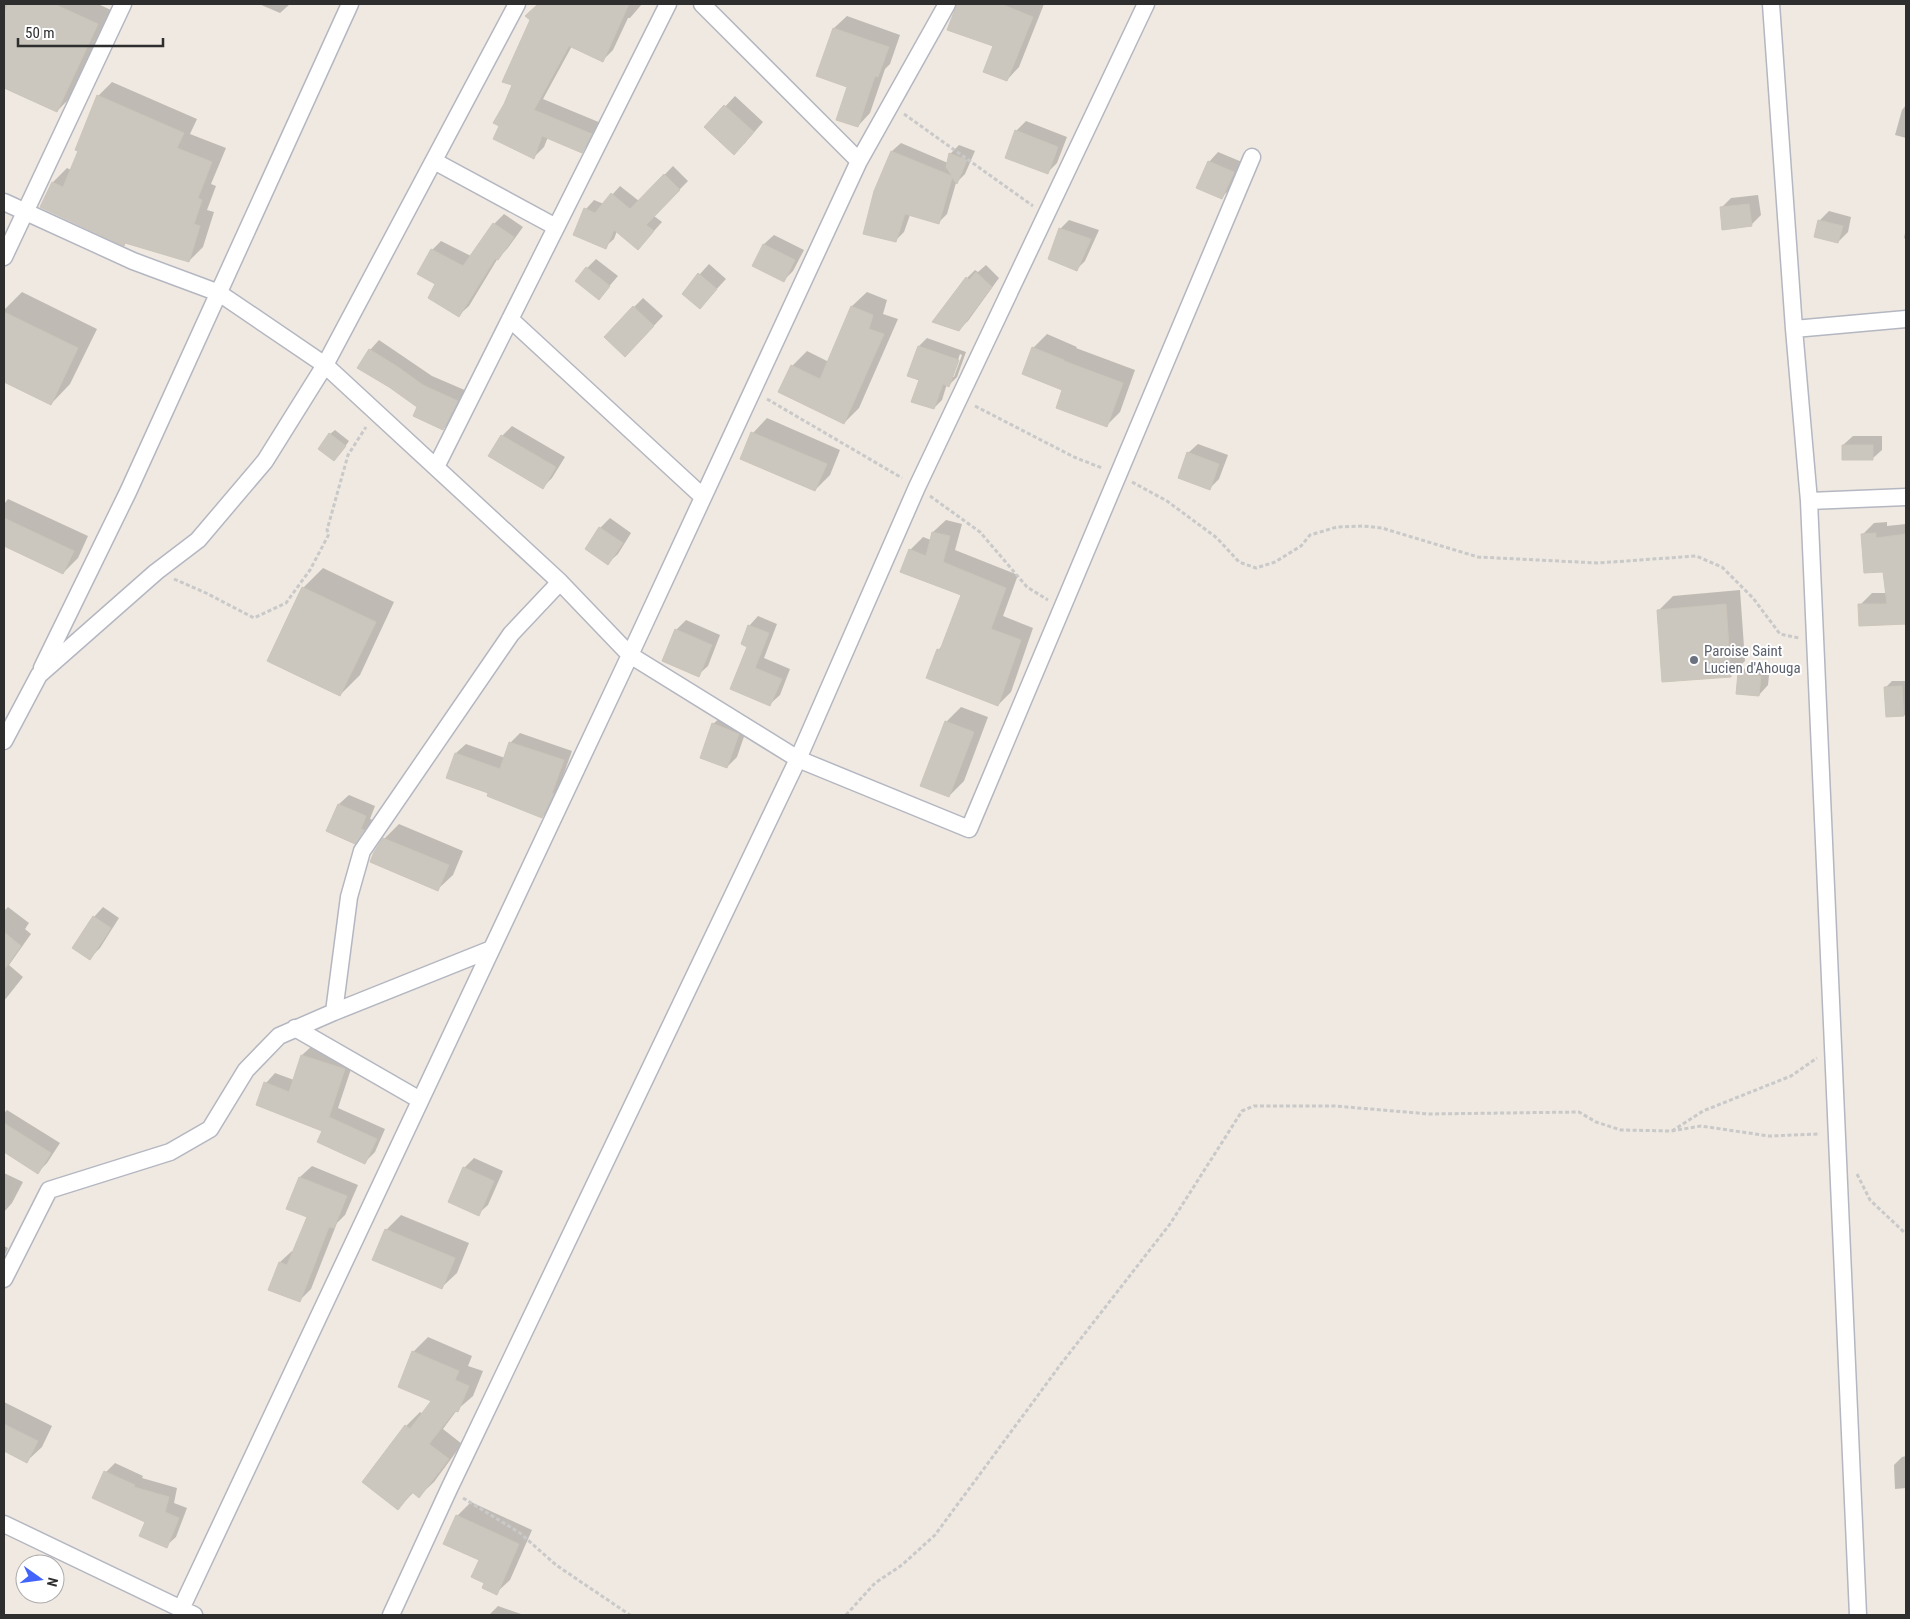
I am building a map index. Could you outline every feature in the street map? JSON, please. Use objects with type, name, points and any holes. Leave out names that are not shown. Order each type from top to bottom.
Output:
[{"type":"street","points":[[4,257],[123,4]]},
{"type":"street","points":[[4,741],[39,675],[128,492],[350,4]]},
{"type":"street","points":[[39,675],[156,572],[198,540],[265,461],[325,365],[517,4]]},
{"type":"street","points":[[436,467],[668,4]]},
{"type":"street","points":[[702,4],[859,161]]},
{"type":"street","points":[[4,1524],[188,1612],[420,1100],[859,161],[947,4]]},
{"type":"street","points":[[391,1615],[449,1489],[798,759],[917,486],[1146,4]]},
{"type":"street","points":[[1771,4],[1794,329],[1809,501],[1858,1615]]},
{"type":"street","points":[[4,202],[133,261],[218,293],[325,365],[560,582],[630,654],[798,759],[969,829],[1252,157]]},
{"type":"street","points":[[434,161],[556,227]]},
{"type":"street","points":[[510,319],[702,496]]},
{"type":"street","points":[[1794,329],[1906,320]]},
{"type":"street","points":[[1809,501],[1906,497]]},
{"type":"street","points":[[334,1012],[349,897],[362,851],[511,634],[560,582]]},
{"type":"street","points":[[4,1279],[49,1190],[170,1152],[210,1129],[246,1070],[278,1036],[490,950]]},
{"type":"street","points":[[295,1028],[420,1100]]},
{"type":"path","points":[[899,90],[891,105],[1046,215]]},
{"type":"path","points":[[752,390],[917,486],[980,532],[1027,588],[1061,608]]},
{"type":"path","points":[[959,398],[1074,456],[1118,474],[1167,501],[1217,538],[1239,562],[1256,568],[1275,562],[1301,546],[1310,535],[1337,527],[1363,526],[1382,528],[1478,556],[1598,563],[1696,556],[1722,567],[1753,598],[1780,634],[1814,641]]},
{"type":"path","points":[[156,572],[206,593],[254,618],[286,603],[310,570],[329,534],[327,530],[348,456],[376,412]]},
{"type":"path","points":[[1671,1132],[1704,1111],[1791,1076],[1814,1058],[1834,1053]]},
{"type":"path","points":[[846,1615],[875,1582],[902,1564],[934,1535],[1170,1224],[1242,1112],[1254,1106],[1335,1106],[1429,1114],[1578,1112],[1596,1122],[1621,1130],[1671,1132],[1701,1126],[1768,1136],[1837,1134]]},
{"type":"path","points":[[1854,1167],[1870,1200],[1906,1234]]},
{"type":"path","points":[[449,1489],[520,1533],[556,1565],[630,1615]]},
{"type":"building","points":[[8,4],[54,4],[98,24],[57,112],[4,88],[4,13]]},
{"type":"building","points":[[538,4],[629,4],[603,62],[569,46],[534,110],[592,134],[582,153],[542,136],[534,159],[493,139],[499,126],[493,123],[512,85],[502,82],[530,20],[525,16]]},
{"type":"building","points":[[957,4],[1001,4],[1033,17],[1007,81],[983,72],[993,46],[947,30]]},
{"type":"building","points":[[833,28],[889,47],[878,77],[875,76],[858,127],[836,120],[847,87],[816,76]]},
{"type":"building","points":[[97,95],[184,133],[177,148],[212,162],[198,198],[202,200],[194,224],[200,226],[189,262],[125,243],[124,246],[40,207],[52,182],[63,187],[78,151],[75,150]]},
{"type":"building","points":[[724,105],[754,132],[734,155],[704,127]]},
{"type":"building","points":[[1015,130],[1058,147],[1048,174],[1005,158]]},
{"type":"building","points":[[891,151],[952,176],[946,167],[949,153],[967,160],[957,184],[952,178],[939,224],[905,214],[896,242],[863,234],[874,191]]},
{"type":"building","points":[[1208,161],[1234,172],[1222,199],[1196,188]]},
{"type":"building","points":[[664,174],[680,190],[646,225],[654,231],[638,250],[614,230],[606,249],[573,235],[584,208],[595,213],[611,193],[630,209]]},
{"type":"building","points":[[1749,204],[1752,226],[1722,230],[1720,207]]},
{"type":"building","points":[[1818,220],[1843,226],[1838,243],[1814,237]]},
{"type":"building","points":[[493,223],[514,237],[498,260],[495,259],[459,317],[428,298],[435,284],[417,274],[431,249],[463,266]]},
{"type":"building","points":[[1059,228],[1091,239],[1077,271],[1048,259]]},
{"type":"building","points":[[763,244],[795,260],[784,282],[752,266]]},
{"type":"building","points":[[586,267],[610,286],[599,300],[575,281]]},
{"type":"building","points":[[976,272],[992,287],[959,331],[932,322],[966,277],[969,280]]},
{"type":"building","points":[[698,273],[717,289],[700,309],[682,294]]},
{"type":"building","points":[[633,306],[654,326],[625,357],[604,337]]},
{"type":"building","points":[[851,306],[873,315],[869,329],[884,334],[844,424],[778,392],[791,365],[820,379]]},
{"type":"building","points":[[4,312],[78,348],[51,405],[4,382]]},
{"type":"building","points":[[918,346],[959,360],[949,387],[943,384],[934,409],[911,402],[919,380],[907,376]]},
{"type":"building","points":[[1032,347],[1123,383],[1107,427],[1056,408],[1062,390],[1022,374]]},
{"type":"building","points":[[369,349],[423,385],[458,401],[443,430],[413,416],[417,407],[389,387],[357,368]]},
{"type":"building","points":[[751,432],[827,464],[815,491],[740,459]]},
{"type":"building","points":[[329,433],[346,446],[334,461],[318,449]]},
{"type":"building","points":[[501,435],[556,467],[543,489],[488,456]]},
{"type":"building","points":[[1842,445],[1873,445],[1873,460],[1842,460]]},
{"type":"building","points":[[1187,452],[1219,464],[1210,490],[1178,478]]},
{"type":"building","points":[[4,518],[74,551],[63,574],[4,546]]},
{"type":"building","points":[[599,527],[623,543],[608,565],[585,549]]},
{"type":"building","points":[[932,532],[950,536],[943,562],[1006,588],[991,629],[1021,640],[998,706],[926,678],[937,649],[940,650],[961,595],[900,572],[909,549],[926,556]]},
{"type":"building","points":[[1876,533],[1876,538],[1906,534],[1906,624],[1859,626],[1858,604],[1887,604],[1883,572],[1864,573],[1861,534]]},
{"type":"building","points":[[302,587],[376,622],[340,696],[267,661]]},
{"type":"building","points":[[1726,604],[1731,677],[1662,682],[1657,610]]},
{"type":"building","points":[[748,625],[769,633],[755,668],[782,679],[770,706],[730,689],[747,647],[741,644]]},
{"type":"building","points":[[675,629],[712,645],[699,677],[662,661]]},
{"type":"building","points":[[1738,673],[1761,676],[1759,696],[1736,694]]},
{"type":"building","points":[[1902,686],[1904,716],[1886,717],[1884,687]]},
{"type":"building","points":[[945,721],[974,732],[949,797],[920,786]]},
{"type":"building","points":[[712,723],[739,734],[727,768],[700,758]]},
{"type":"building","points":[[509,742],[564,760],[552,793],[554,794],[542,818],[487,796],[488,793],[446,778],[455,753],[500,769]]},
{"type":"building","points":[[338,804],[366,816],[361,829],[364,830],[355,844],[326,831]]},
{"type":"building","points":[[383,838],[449,865],[438,891],[370,862]]},
{"type":"building","points":[[93,916],[111,928],[90,960],[72,948]]},
{"type":"building","points":[[4,932],[21,946],[4,970]]},
{"type":"building","points":[[301,1055],[345,1069],[329,1117],[377,1139],[365,1164],[317,1142],[322,1131],[256,1105],[264,1082],[289,1092]]},
{"type":"building","points":[[4,1123],[51,1153],[38,1174],[4,1152]]},
{"type":"building","points":[[463,1167],[494,1181],[479,1216],[448,1202]]},
{"type":"building","points":[[299,1177],[347,1196],[334,1228],[329,1227],[300,1302],[268,1290],[279,1262],[287,1265],[307,1217],[286,1209]]},
{"type":"building","points":[[385,1229],[455,1258],[442,1289],[372,1260]]},
{"type":"building","points":[[412,1351],[459,1371],[455,1380],[469,1386],[458,1412],[455,1411],[429,1444],[449,1459],[419,1498],[412,1492],[398,1510],[362,1482],[405,1425],[410,1429],[431,1401],[398,1387]]},
{"type":"building","points":[[4,1424],[38,1441],[27,1463],[4,1451]]},
{"type":"building","points":[[104,1471],[135,1485],[134,1487],[169,1497],[165,1512],[179,1518],[167,1548],[139,1536],[145,1522],[92,1498]]},
{"type":"building","points":[[456,1515],[519,1544],[497,1595],[482,1588],[484,1583],[471,1577],[479,1560],[443,1544]]},
{"type":"place","name":"Paroise Saint Lucien d'Ahouga","points":[[1694,660]]}]
